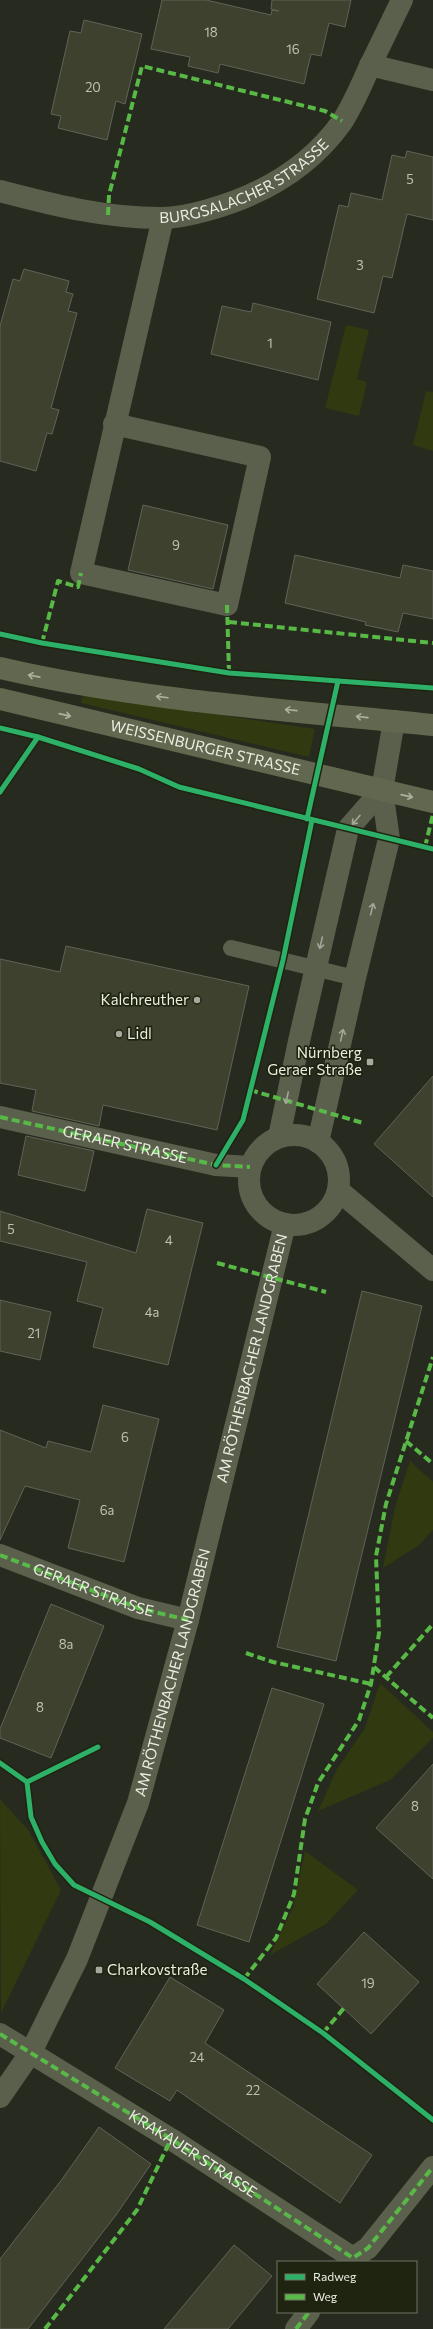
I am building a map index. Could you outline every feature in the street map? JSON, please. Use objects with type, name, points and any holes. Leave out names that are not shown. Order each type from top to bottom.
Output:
[{"type":"main road","points":[[0,668],[67,682],[147,695],[433,725]]},
{"type":"main road","name":"WEISSENBURGER STRASSE","points":[[0,699],[433,802]]},
{"type":"street","name":"BURGSALACHER STRASSE","points":[[0,191],[75,210],[108,215],[163,218],[198,213],[233,203],[262,190],[291,173],[327,141],[342,121],[402,0]]},
{"type":"street","points":[[370,65],[433,80]]},
{"type":"street","points":[[114,424],[260,457],[226,605],[81,573],[114,424],[163,218]]},
{"type":"street","points":[[318,1142],[355,978],[389,839],[382,790],[394,721]]},
{"type":"street","points":[[279,1136],[315,968],[348,829],[382,790]]},
{"type":"street","name":"GERAER STRASSE","points":[[0,1116],[216,1164],[250,1167]]},
{"type":"street","points":[[293,1134],[306,1136],[318,1142],[328,1150],[335,1162],[339,1176],[338,1190],[330,1205],[318,1218],[308,1223],[285,1224],[268,1217],[255,1203],[248,1180],[250,1167],[256,1154],[267,1143],[279,1136],[293,1134]]},
{"type":"street","points":[[338,1190],[433,1270]]},
{"type":"street","name":"AM RÖTHENBACHER LANDGRABEN","points":[[0,2097],[31,2052],[77,1959],[138,1803],[188,1620],[285,1224]]},
{"type":"street","name":"GERAER STRASSE","points":[[0,1555],[138,1608],[188,1620]]},
{"type":"street","points":[[0,2034],[31,2052]]},
{"type":"street","name":"KRAKAUER STRASSE","points":[[31,2052],[171,2139],[351,2260],[368,2248],[433,2167]]},
{"type":"street","points":[[296,2329],[308,2313]]},
{"type":"lane","points":[[231,948],[355,978]]},
{"type":"green space","points":[[346,325],[369,330],[357,379],[367,382],[359,416],[325,408]]},
{"type":"green space","points":[[426,391],[433,392],[433,451],[413,445]]},
{"type":"green space","points":[[83,695],[315,729],[309,757],[81,703]]},
{"type":"green space","points":[[410,1461],[433,1482],[433,1530],[419,1545],[383,1568],[395,1507]]},
{"type":"green space","points":[[380,1683],[433,1732],[433,1738],[390,1780],[318,1811],[337,1769],[365,1728]]},
{"type":"green space","points":[[0,1799],[29,1831],[61,1890],[1,2013]]},
{"type":"green space","points":[[305,1851],[358,1890],[326,1924],[270,1955],[293,1907]]},
{"type":"building","points":[[162,0],[206,0],[271,15],[272,10],[279,11],[271,9],[272,0],[351,0],[345,27],[329,23],[321,56],[311,54],[304,84],[220,64],[218,73],[188,66],[190,57],[151,49]]},
{"type":"building","points":[[84,20],[142,34],[125,104],[116,101],[107,140],[58,128],[61,116],[51,114],[70,31],[81,33]]},
{"type":"building","points":[[407,151],[433,157],[433,220],[407,214],[392,278],[383,276],[374,313],[317,299],[339,205],[348,207],[351,193],[382,200],[392,155],[405,158]]},
{"type":"building","points":[[24,269],[69,281],[66,292],[73,294],[68,311],[77,313],[51,408],[59,410],[52,434],[47,433],[36,471],[0,461],[0,326],[13,279],[20,281]]},
{"type":"building","points":[[253,303],[331,322],[318,380],[211,354],[222,306],[251,312]]},
{"type":"building","points":[[143,505],[228,525],[213,589],[128,570]]},
{"type":"building","points":[[295,555],[400,578],[403,565],[433,571],[433,619],[403,613],[398,632],[365,625],[366,622],[285,603]]},
{"type":"building","name":"Lidl","points":[[66,946],[249,986],[217,1130],[103,1105],[99,1126],[32,1111],[36,1090],[0,1083],[0,959],[60,972]]},
{"type":"building","points":[[433,1076],[433,1197],[374,1144]]},
{"type":"building","points":[[26,1136],[94,1151],[85,1191],[18,1175]]},
{"type":"building","points":[[147,1209],[203,1223],[168,1365],[93,1347],[103,1308],[77,1301],[87,1262],[0,1241],[0,1211],[136,1253]]},
{"type":"building","points":[[362,1291],[422,1306],[336,1661],[277,1647]]},
{"type":"building","points":[[0,1300],[51,1312],[40,1360],[0,1351]]},
{"type":"building","points":[[103,1405],[159,1419],[124,1562],[68,1548],[80,1500],[25,1486],[0,1540],[0,1430],[46,1448],[48,1441],[91,1452]]},
{"type":"building","points":[[51,1604],[104,1626],[51,1758],[0,1738],[0,1729]]},
{"type":"building","points":[[272,1688],[324,1704],[249,1942],[197,1925]]},
{"type":"building","points":[[433,1764],[433,1879],[376,1828]]},
{"type":"building","points":[[364,1932],[419,1982],[371,2034],[317,1984]]},
{"type":"building","points":[[170,1977],[224,2010],[205,2043],[372,2155],[340,2203],[177,2090],[170,2101],[115,2068]]},
{"type":"building","points":[[99,2127],[151,2164],[116,2215],[28,2329],[0,2329],[0,2259],[63,2178]]},
{"type":"building","points":[[234,2245],[272,2276],[228,2329],[164,2329]]},
{"type":"marked path","points":[[108,215],[109,195],[142,66],[325,111],[342,121]]},
{"type":"marked path","points":[[42,643],[58,581],[78,587],[81,573]]},
{"type":"marked path","points":[[227,605],[229,673]]},
{"type":"marked path","points":[[229,622],[433,643]]},
{"type":"marked path","points":[[425,847],[433,814]]},
{"type":"marked path","points":[[250,1090],[363,1123]]},
{"type":"marked path","points":[[0,1117],[216,1165],[250,1167]]},
{"type":"marked path","points":[[217,1263],[326,1292]]},
{"type":"marked path","points":[[244,1979],[276,1938],[294,1894],[305,1819],[318,1783],[359,1720],[371,1684],[379,1633],[376,1556],[386,1504],[433,1357]]},
{"type":"marked path","points":[[406,1441],[433,1464]]},
{"type":"marked path","points":[[0,1555],[138,1608],[188,1620]]},
{"type":"marked path","points":[[386,1677],[433,1624]]},
{"type":"marked path","points":[[246,1653],[273,1662],[371,1684]]},
{"type":"marked path","points":[[374,1667],[433,1718]]},
{"type":"marked path","points":[[323,2033],[344,2008]]},
{"type":"marked path","points":[[0,2034],[171,2139],[353,2258],[368,2248],[433,2167]]},
{"type":"marked path","points":[[45,2329],[137,2210],[171,2139]]},
{"type":"marked path","points":[[296,2329],[308,2313]]},
{"type":"cycle path","points":[[0,634],[42,643],[229,673],[433,688]]},
{"type":"cycle path","points":[[307,819],[338,681]]},
{"type":"cycle path","points":[[0,728],[38,737],[139,769],[179,787],[433,849]]},
{"type":"cycle path","points":[[0,792],[38,737]]},
{"type":"cycle path","points":[[216,1165],[243,1120],[283,960],[312,820]]},
{"type":"cycle path","points":[[27,1782],[98,1747]]},
{"type":"cycle path","points":[[0,1763],[27,1782],[31,1817],[42,1842],[55,1864],[74,1885],[150,1922],[244,1979],[323,2033],[433,2120]]},
{"type":"place","name":"Kalchreuther","points":[[197,1000]]},
{"type":"place","name":"Lidl","points":[[119,1034]]},
{"type":"place","name":"Nürnberg Geraer Straße","points":[[370,1062]]},
{"type":"place","name":"Charkovstraße","points":[[99,1970]]}]
